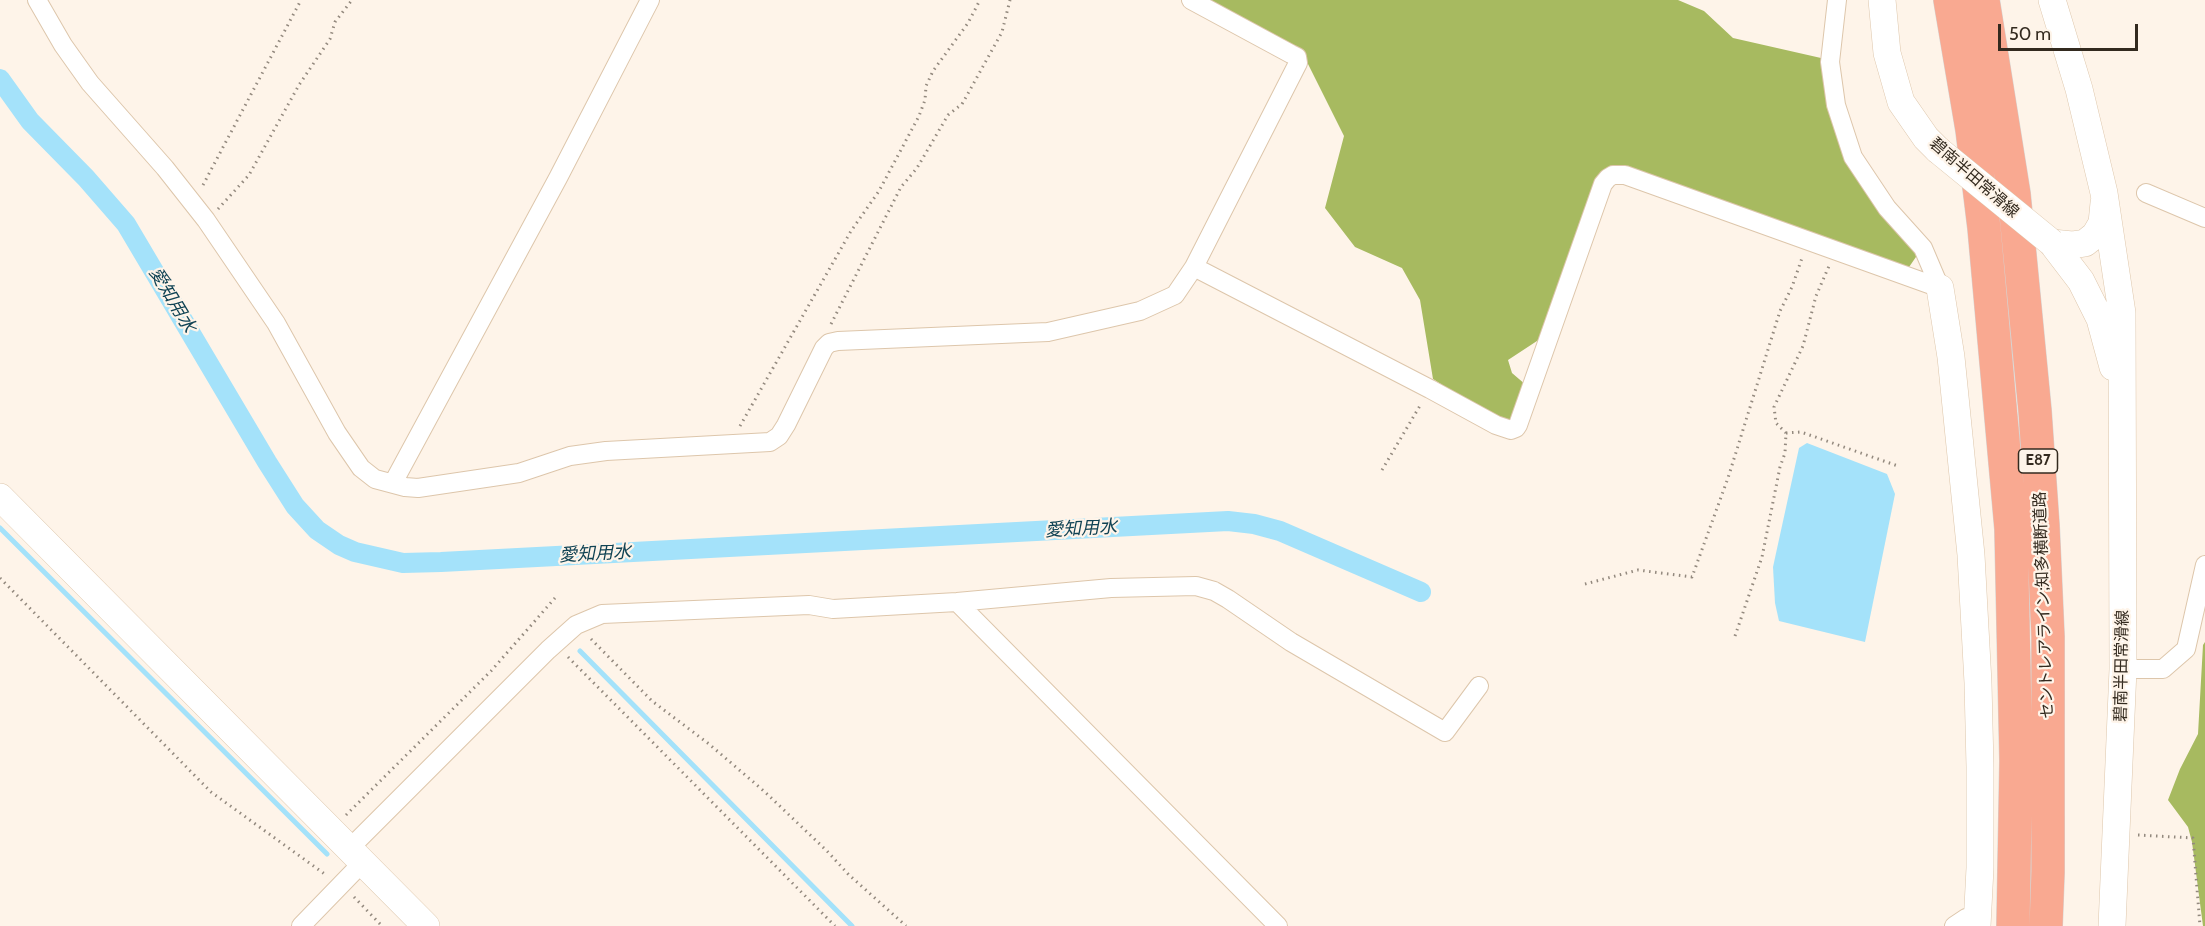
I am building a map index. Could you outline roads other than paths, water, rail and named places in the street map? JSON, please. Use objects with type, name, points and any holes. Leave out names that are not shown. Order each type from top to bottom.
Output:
[{"type":"highway","name":"セントレアライン;知多横断道路","points":[[1950,0],[1972,130],[1984,228],[2011,529],[2016,761],[2013,926]]},
{"type":"highway","name":"セントレアライン;知多横断道路","points":[[1983,0],[2014,194],[2041,492],[2048,637],[2046,926]]},
{"type":"main road","name":"碧南半田常滑線","points":[[1882,0],[1887,53],[1901,102],[1938,150],[2052,243],[2082,281],[2100,319],[2122,406]]},
{"type":"main road","name":"碧南半田常滑線","points":[[2052,0],[2079,89],[2104,193],[2122,314],[2123,669],[2112,926]]},
{"type":"main road","name":"碧南半田常滑線","points":[[2052,243],[2072,245],[2085,243],[2095,235],[2102,224],[2104,193]]},
{"type":"main road","points":[[1940,288],[1951,357],[1972,566],[1978,683],[1980,755],[1970,923]]},
{"type":"main road","points":[[0,497],[426,926]]},
{"type":"street","points":[[37,0],[63,45],[90,83],[194,203],[206,220],[276,323],[348,451],[361,468],[375,479],[418,488],[519,473],[570,456],[606,451],[770,442],[779,436],[824,348],[829,343],[838,340],[1047,332],[1140,312],[1175,295],[1194,267],[1296,70],[1298,59],[1191,0]]},
{"type":"street","points":[[393,483],[558,178],[650,0]]},
{"type":"street","points":[[1837,0],[1830,62],[1836,105],[1853,157],[1887,208],[1923,248],[1940,288]]},
{"type":"street","points":[[1194,267],[1506,429],[1516,428],[1603,184],[1613,175],[1625,175],[1940,288]]},
{"type":"street","points":[[2146,193],[2205,218]]},
{"type":"street","points":[[2123,669],[2163,669],[2186,649],[2205,565]]},
{"type":"street","points":[[300,926],[340,886],[348,847],[555,644],[576,625],[602,614],[808,605],[833,609],[957,602],[1111,588],[1196,586],[1214,591],[1228,599],[1291,642],[1445,732],[1479,686]]},
{"type":"street","points":[[957,602],[1278,926]]},
{"type":"water","points":[[1807,443],[1887,474],[1895,494],[1865,642],[1779,621],[1775,603],[1773,567],[1799,448]]},
{"type":"waterway","name":"愛知用水","points":[[0,79],[30,121],[86,178],[126,224],[295,506],[317,530],[339,545],[355,552],[403,563],[441,562],[1228,521],[1254,524],[1280,531],[1421,592]]},
{"type":"waterway","points":[[0,528],[327,854]]},
{"type":"waterway","points":[[580,651],[852,926]]}]
